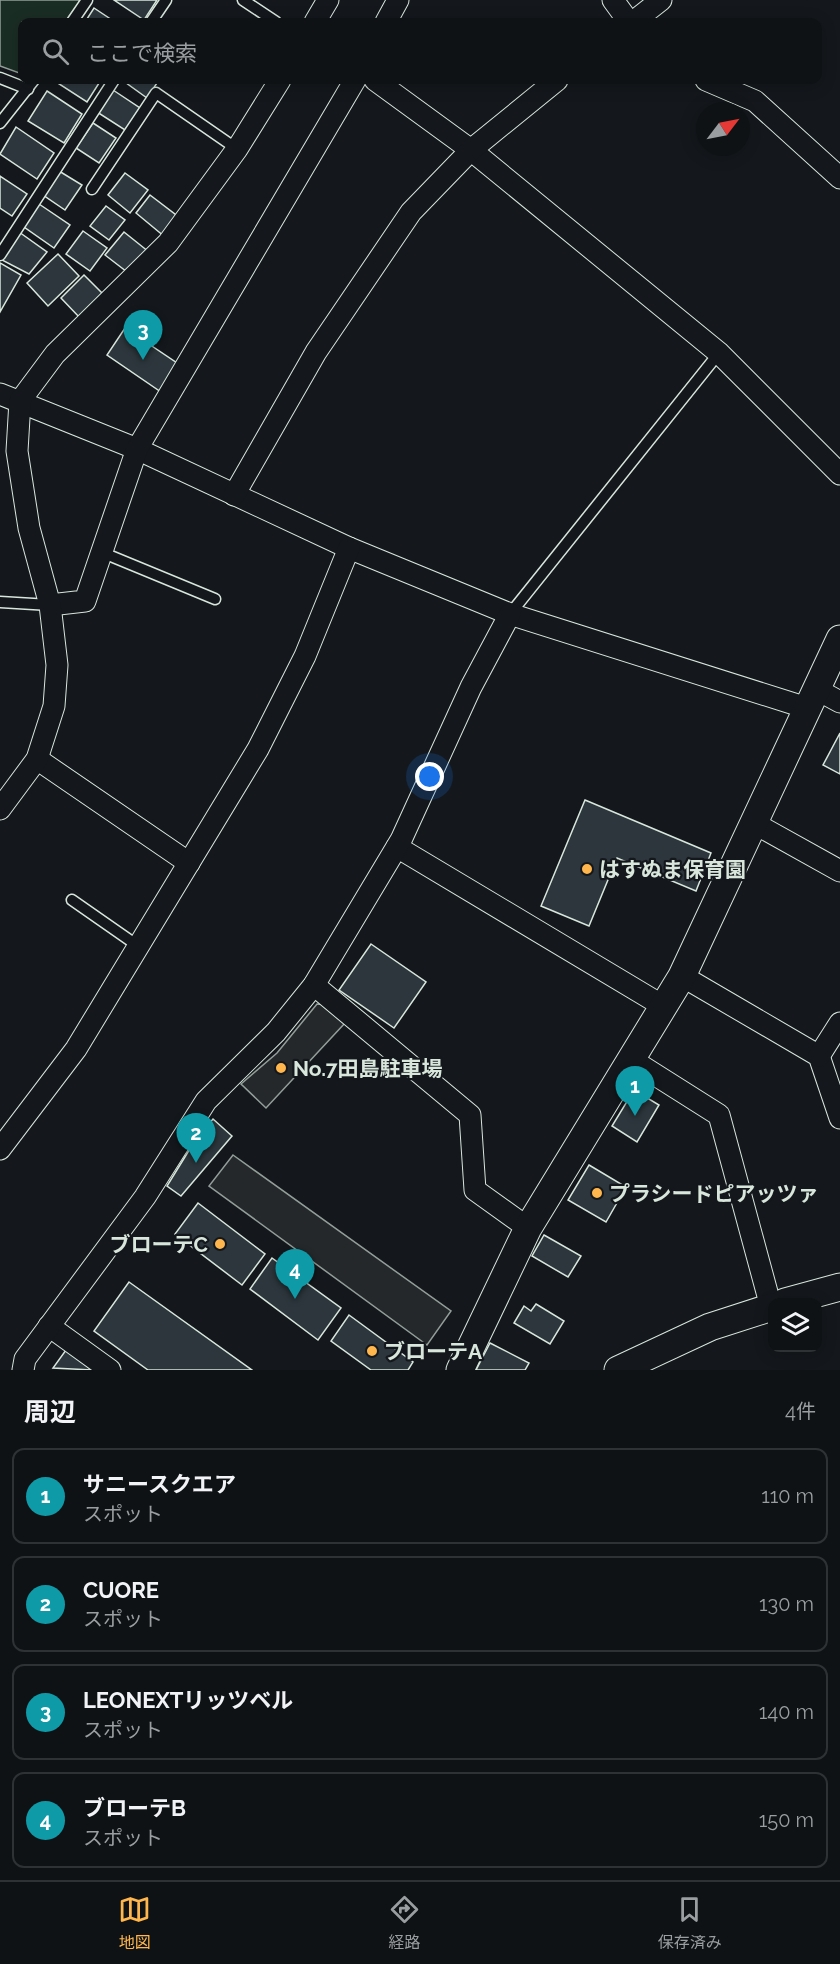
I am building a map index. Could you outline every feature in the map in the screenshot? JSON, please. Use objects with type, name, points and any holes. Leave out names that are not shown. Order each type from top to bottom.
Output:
[{"type":"street","points":[[317,18],[328,0]]},
{"type":"street","points":[[388,18],[398,0]]},
{"type":"street","points":[[613,0],[628,18]]},
{"type":"street","points":[[636,18],[661,0]]},
{"type":"street","points":[[0,809],[36,759],[54,706],[57,665],[50,605],[29,528],[17,452],[20,401],[55,354],[168,243],[237,149],[278,84]]},
{"type":"street","points":[[50,605],[85,601],[137,449],[353,84]]},
{"type":"street","points":[[380,84],[471,150],[718,353],[840,474]]},
{"type":"street","points":[[234,495],[316,352],[411,212],[471,150],[552,84]]},
{"type":"street","points":[[715,84],[755,101],[840,178]]},
{"type":"street","points":[[0,394],[137,449],[349,548],[510,614],[812,698],[840,702]]},
{"type":"street","points":[[0,1149],[76,1049],[258,749],[305,656],[349,548]]},
{"type":"street","points":[[23,1370],[25,1359],[145,1197],[206,1101],[276,1032],[314,985],[397,847],[471,687],[510,614]]},
{"type":"street","points":[[460,1370],[528,1228],[682,976],[752,822],[840,639]]},
{"type":"street","points":[[36,759],[189,863]]},
{"type":"street","points":[[752,822],[840,871]]},
{"type":"street","points":[[397,847],[663,1006]]},
{"type":"street","points":[[682,976],[819,1056],[839,1111]]},
{"type":"street","points":[[314,985],[470,1115],[475,1190],[528,1228]]},
{"type":"street","points":[[819,1056],[840,1023]]},
{"type":"street","points":[[632,1060],[719,1115],[774,1298]]},
{"type":"street","points":[[801,1298],[840,1287]]},
{"type":"street","points":[[618,1370],[710,1327],[768,1308]]},
{"type":"street","points":[[50,1326],[111,1370]]},
{"type":"lane","points":[[75,18],[87,0]]},
{"type":"lane","points":[[155,18],[166,0]]},
{"type":"lane","points":[[243,0],[270,18]]},
{"type":"lane","points":[[0,78],[18,81]]},
{"type":"lane","points":[[0,123],[31,84]]},
{"type":"lane","points":[[0,255],[111,84]]},
{"type":"lane","points":[[92,189],[156,93],[237,149]]},
{"type":"lane","points":[[510,614],[718,353]]},
{"type":"lane","points":[[101,552],[215,599]]},
{"type":"lane","points":[[0,602],[50,605]]},
{"type":"lane","points":[[72,900],[138,946]]},
{"type":"green space","points":[[0,0],[78,0],[80,2],[68,18],[18,18],[18,73],[0,66]]},
{"type":"shaded area","name":"No.7田島駐車場","points":[[317,1004],[327,1005],[345,1023],[266,1108],[241,1084],[277,1053]]},
{"type":"shaded area","points":[[233,1155],[451,1311],[427,1345],[209,1186]]},
{"type":"building","points":[[114,0],[157,0],[145,18],[141,18]]},
{"type":"building","points":[[94,8],[109,18],[88,18]]},
{"type":"building","points":[[59,84],[98,84],[87,102]]},
{"type":"building","points":[[128,84],[156,84],[147,98]]},
{"type":"building","points":[[113,90],[140,108],[125,130],[97,112]]},
{"type":"building","points":[[47,91],[82,114],[64,143],[28,121]]},
{"type":"building","points":[[93,123],[116,138],[99,163],[76,148]]},
{"type":"building","points":[[16,127],[54,153],[37,179],[0,154]]},
{"type":"building","points":[[59,171],[82,185],[65,210],[43,195]]},
{"type":"building","points":[[125,173],[148,190],[130,213],[108,195]]},
{"type":"building","points":[[0,176],[27,194],[12,216],[0,208]]},
{"type":"building","points":[[150,195],[180,218],[165,237],[136,213]]},
{"type":"building","points":[[39,204],[70,225],[54,248],[24,227]]},
{"type":"building","points":[[106,206],[125,220],[109,240],[90,226]]},
{"type":"building","points":[[83,231],[107,248],[90,271],[66,254]]},
{"type":"building","points":[[19,232],[47,252],[29,274],[0,259]]},
{"type":"building","points":[[124,232],[149,252],[131,275],[105,255]]},
{"type":"building","points":[[58,254],[79,276],[48,306],[27,283]]},
{"type":"building","points":[[0,263],[21,275],[0,312]]},
{"type":"building","points":[[84,275],[104,295],[80,318],[61,298]]},
{"type":"building","points":[[125,328],[180,365],[161,392],[107,355]]},
{"type":"building","points":[[840,733],[840,774],[823,765]]},
{"type":"building","points":[[585,800],[711,853],[696,891],[617,858],[589,926],[541,906]]},
{"type":"building","points":[[371,944],[426,982],[394,1028],[339,990]]},
{"type":"building","points":[[634,1090],[659,1105],[637,1142],[612,1126]]},
{"type":"building","points":[[213,1119],[232,1136],[181,1196],[167,1186],[196,1139]]},
{"type":"building","name":"プラシードピアッツァ","points":[[589,1165],[626,1187],[606,1222],[568,1200]]},
{"type":"building","name":"ブローテC","points":[[198,1203],[265,1254],[242,1285],[175,1234]]},
{"type":"building","points":[[544,1235],[581,1256],[568,1277],[532,1256]]},
{"type":"building","points":[[272,1258],[341,1308],[318,1340],[250,1289]]},
{"type":"building","points":[[129,1282],[252,1370],[148,1370],[94,1331]]},
{"type":"building","points":[[536,1304],[564,1321],[550,1344],[514,1323],[524,1306],[531,1311]]},
{"type":"building","name":"ブローテA","points":[[349,1315],[413,1362],[408,1370],[371,1370],[331,1341]]},
{"type":"building","points":[[490,1343],[529,1363],[525,1370],[476,1370]]},
{"type":"building","points":[[66,1350],[92,1370],[53,1368]]},
{"type":"place","name":"LEONEXTリッツベル","points":[[143,360]]},
{"type":"place","name":"はすぬま保育園","points":[[587,869]]},
{"type":"place","name":"No.7田島駐車場","points":[[281,1068]]},
{"type":"place","name":"サニースクエア","points":[[635,1116]]},
{"type":"place","name":"CUORE","points":[[196,1163]]},
{"type":"place","name":"プラシードピアッツァ","points":[[597,1193]]},
{"type":"place","name":"ブローテC","points":[[220,1244]]},
{"type":"place","name":"ブローテB","points":[[295,1299]]},
{"type":"place","name":"ブローテA","points":[[372,1351]]}]
